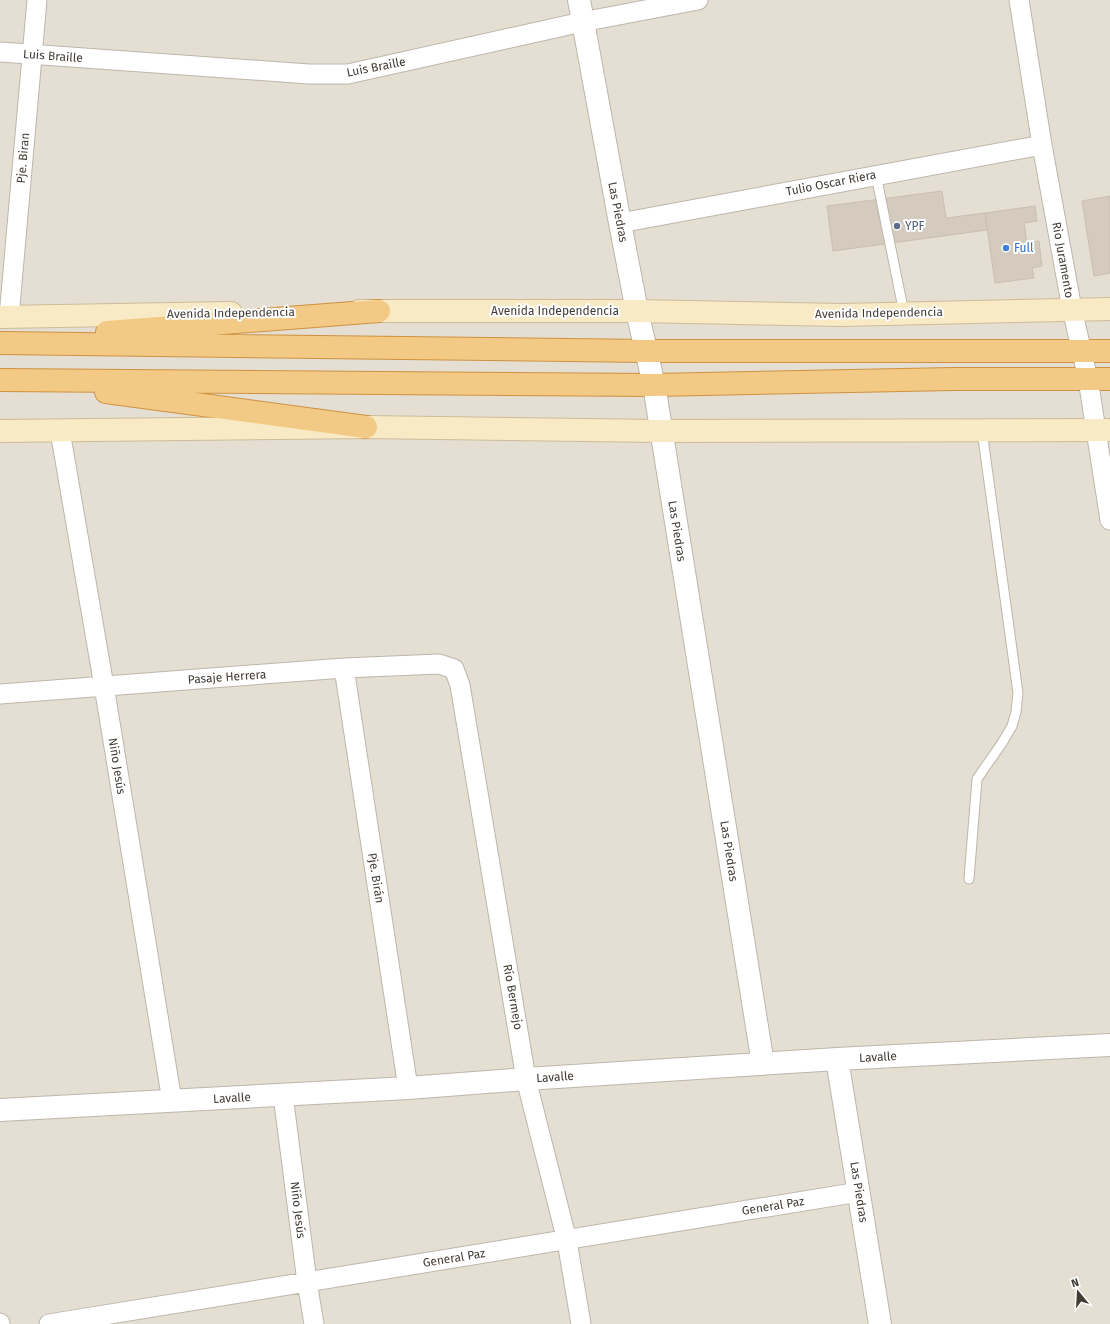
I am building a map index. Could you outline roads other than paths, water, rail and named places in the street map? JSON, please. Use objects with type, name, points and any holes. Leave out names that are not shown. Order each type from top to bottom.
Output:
[{"type":"highway","points":[[0,343],[126,330],[379,311]]},
{"type":"highway","points":[[0,343],[647,350],[1110,352]]},
{"type":"highway","points":[[6,380],[654,385],[945,379],[1110,379]]},
{"type":"highway","points":[[6,380],[366,427]]},
{"type":"main road","name":"Avenida Independencia","points":[[5,317],[379,311],[637,311],[842,315],[1110,309]]},
{"type":"main road","points":[[0,431],[366,427],[661,431],[1103,430]]},
{"type":"street","name":"Pje. Biran","points":[[5,317],[33,54],[37,0]]},
{"type":"street","name":"Las Piedras","points":[[579,0],[637,311],[654,385],[763,1064]]},
{"type":"street","name":"Luis Braille","points":[[0,52],[310,74],[348,74],[582,22],[698,0]]},
{"type":"street","name":"Rio Juramento","points":[[1019,0],[1042,145],[1072,309],[1088,378],[1103,430],[1110,520]]},
{"type":"street","name":"Tulio Oscar Riera","points":[[620,223],[1042,145]]},
{"type":"street","name":"Niño Jesús","points":[[60,431],[104,686],[172,1101]]},
{"type":"street","name":"Pasaje Herrera","points":[[0,694],[344,668],[439,664],[454,669]]},
{"type":"street","name":"Pje. Birán","points":[[344,668],[408,1088]]},
{"type":"street","name":"Río Bermejo","points":[[454,669],[460,685],[526,1079],[567,1240],[581,1324]]},
{"type":"street","name":"Lavalle","points":[[0,1110],[408,1088],[838,1059],[1110,1045]]},
{"type":"street","name":"Las Piedras","points":[[838,1059],[880,1324]]},
{"type":"street","name":"Niño Jesús","points":[[283,1095],[307,1282],[314,1324]]},
{"type":"street","name":"General Paz","points":[[48,1324],[859,1192]]},
{"type":"lane","points":[[876,175],[904,313]]},
{"type":"lane","points":[[969,878],[977,779],[1012,726],[1016,712],[1018,693],[982,431]]},
{"type":"place","name":"YPF","points":[[897,226]]},
{"type":"place","name":"Full","points":[[1006,248]]}]
